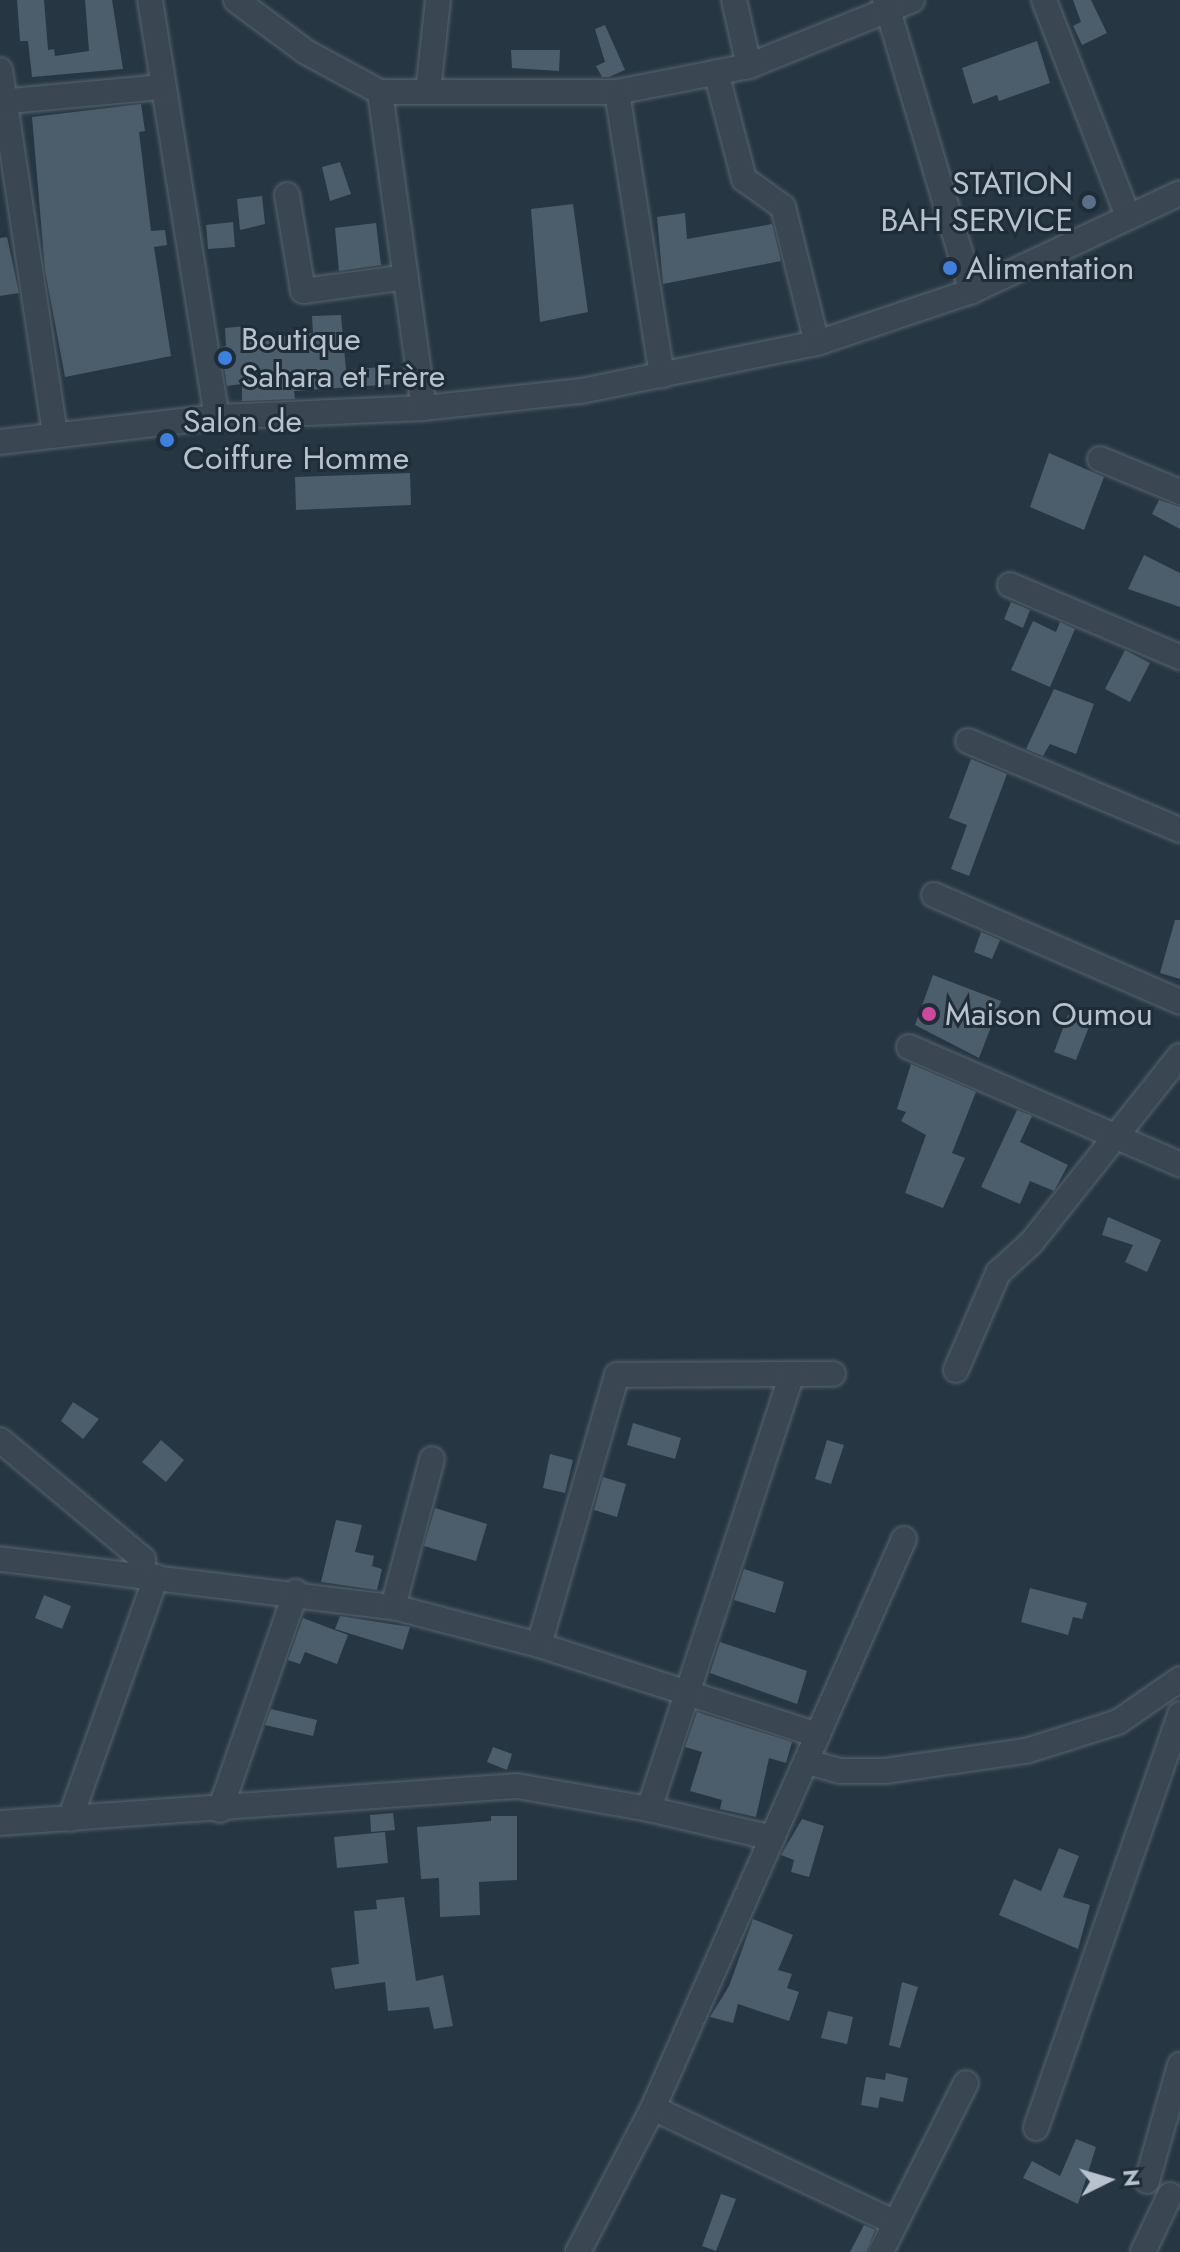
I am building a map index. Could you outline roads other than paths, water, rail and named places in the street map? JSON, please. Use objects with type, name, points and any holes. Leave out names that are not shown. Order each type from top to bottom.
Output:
[{"type":"street","points":[[150,0],[217,417]]},
{"type":"street","points":[[236,0],[306,52],[380,92],[617,92],[749,66],[886,5],[912,0]]},
{"type":"street","points":[[428,92],[438,0]]},
{"type":"street","points":[[734,0],[749,66]]},
{"type":"street","points":[[1044,0],[1128,217]]},
{"type":"street","points":[[886,5],[972,291]]},
{"type":"street","points":[[0,70],[2,102],[55,434]]},
{"type":"street","points":[[716,72],[744,179],[783,207],[817,343]]},
{"type":"street","points":[[2,102],[163,87]]},
{"type":"street","points":[[380,92],[424,408]]},
{"type":"street","points":[[617,92],[662,375]]},
{"type":"street","points":[[0,442],[217,417],[424,408],[581,391],[817,343],[972,291],[1180,193]]},
{"type":"street","points":[[287,195],[303,291],[406,277]]},
{"type":"street","points":[[1100,459],[1180,492]]},
{"type":"street","points":[[1010,585],[1180,657]]},
{"type":"street","points":[[968,741],[1180,830]]},
{"type":"street","points":[[934,895],[1180,1002]]},
{"type":"street","points":[[909,1047],[1180,1164]]},
{"type":"street","points":[[956,1370],[998,1273],[1031,1243],[1180,1056]]},
{"type":"street","points":[[649,1809],[792,1374]]},
{"type":"street","points":[[539,1645],[617,1375],[833,1374]]},
{"type":"street","points":[[0,1440],[143,1559],[150,1576],[70,1819]]},
{"type":"street","points":[[393,1607],[432,1459]]},
{"type":"street","points":[[578,2252],[653,2108],[904,1539]]},
{"type":"street","points":[[0,1559],[296,1592],[393,1607],[539,1645],[818,1735]]},
{"type":"street","points":[[220,1810],[296,1592]]},
{"type":"street","points":[[807,1762],[841,1771],[885,1771],[1026,1751],[1118,1722],[1180,1679]]},
{"type":"street","points":[[1036,2128],[1180,1714]]},
{"type":"street","points":[[0,1811],[0,1823],[220,1810],[517,1786],[649,1809],[773,1838]]},
{"type":"street","points":[[1147,2181],[1180,2065]]},
{"type":"street","points":[[881,2252],[966,2083]]},
{"type":"street","points":[[653,2108],[895,2223]]},
{"type":"street","points":[[1143,2252],[1170,2195]]},
{"type":"place","name":"STATION BAH SERVICE","points":[[1089,202]]},
{"type":"place","name":"Alimentation","points":[[950,268]]},
{"type":"place","name":"Boutique Sahara et Frère","points":[[225,358]]},
{"type":"place","name":"Salon de Coiffure Homme","points":[[167,440]]},
{"type":"place","name":"Maison Oumou","points":[[929,1014]]}]
